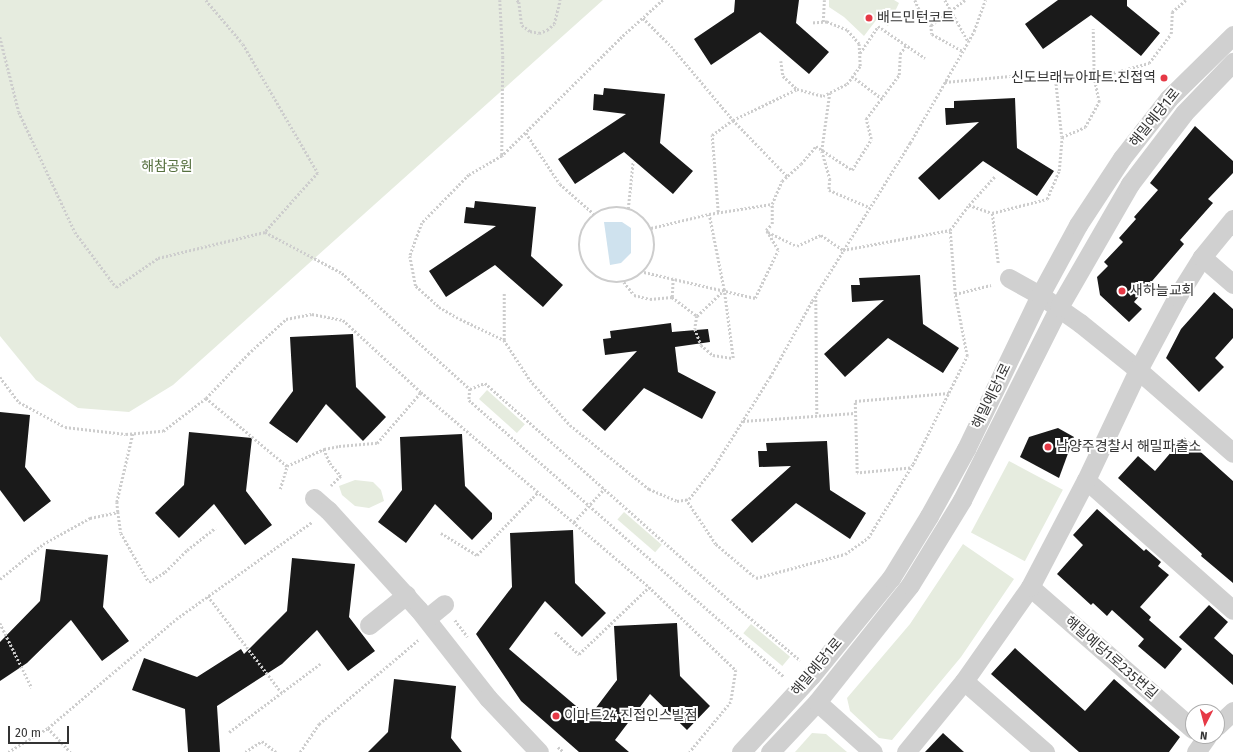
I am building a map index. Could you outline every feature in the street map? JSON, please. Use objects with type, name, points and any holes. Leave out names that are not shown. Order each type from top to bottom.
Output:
[{"type":"street","name":"해밀예당1로","points":[[741,752],[811,676],[891,578],[929,516],[966,449],[1040,295],[1078,225],[1126,153],[1169,98],[1233,35]]},
{"type":"street","name":"해밀예당1로","points":[[770,752],[817,702],[910,585],[962,500],[1059,307],[1130,184],[1184,113],[1233,62]]},
{"type":"street","points":[[906,752],[964,681],[1030,587],[1086,480],[1138,370],[1177,297],[1202,256],[1233,219]]},
{"type":"street","points":[[1202,256],[1233,284]]},
{"type":"street","points":[[1000,277],[1040,295],[1059,307],[1138,370],[1233,453]]},
{"type":"street","points":[[1086,480],[1233,610]]},
{"type":"street","points":[[320,494],[328,510],[430,622],[527,749]]},
{"type":"street","name":"해밀예당1로235번길","points":[[1030,587],[1185,720]]},
{"type":"street","points":[[369,625],[406,595]]},
{"type":"street","points":[[430,622],[444,604]]},
{"type":"street","points":[[964,681],[1045,752]]},
{"type":"street","points":[[817,702],[873,752]]},
{"type":"street","points":[[1225,718],[1233,711]]},
{"type":"path","points":[[0,38],[19,112],[75,232],[116,287],[158,258],[265,232],[318,173],[243,44],[206,0]]},
{"type":"path","points":[[500,0],[503,57],[502,156]]},
{"type":"path","points":[[517,0],[519,2],[522,24],[530,31],[538,33],[548,30],[554,24],[560,0]]},
{"type":"path","points":[[663,0],[502,156],[469,175],[422,223],[410,256],[416,286],[439,306],[460,319],[504,340],[530,380],[570,425],[649,490],[677,501],[689,499],[712,470],[743,421],[770,377],[816,295],[869,207],[910,143],[963,51],[974,31],[985,0]]},
{"type":"path","points":[[823,22],[824,0]]},
{"type":"path","points":[[915,0],[924,20],[931,25],[932,34],[963,51]]},
{"type":"path","points":[[945,0],[968,42]]},
{"type":"path","points":[[931,25],[965,0]]},
{"type":"path","points":[[945,82],[1055,72],[1094,78],[1148,63],[1171,34],[1172,12],[1186,0]]},
{"type":"path","points":[[643,18],[671,46],[733,120],[787,176]]},
{"type":"path","points":[[781,61],[783,76],[797,89],[823,96],[847,84],[860,66],[858,44],[847,30],[823,22],[811,23]]},
{"type":"path","points":[[859,54],[878,26],[925,58]]},
{"type":"path","points":[[1062,137],[1085,127],[1099,102],[1094,78],[1093,30]]},
{"type":"path","points":[[767,232],[766,230],[772,224],[772,204],[782,181],[816,146],[852,170],[871,139],[866,119],[899,75],[900,54],[906,45]]},
{"type":"path","points":[[969,205],[992,213],[1047,199],[1058,171],[1062,137],[1055,72]]},
{"type":"path","points":[[852,76],[882,99]]},
{"type":"path","points":[[718,212],[712,135],[733,120],[797,89]]},
{"type":"path","points":[[830,92],[822,151],[830,179],[829,190],[869,207]]},
{"type":"path","points":[[526,133],[560,184],[594,214]]},
{"type":"path","points":[[628,209],[633,161]]},
{"type":"path","points":[[686,500],[716,544],[756,578],[845,554],[868,538],[911,468],[967,356],[955,294],[950,230],[969,205],[996,175]]},
{"type":"path","points":[[651,228],[718,212],[772,204]]},
{"type":"path","points":[[619,207],[628,209],[643,218],[651,228],[655,241],[654,254],[649,266],[639,276],[624,282],[606,282],[595,277],[586,269],[580,259],[578,247],[579,236],[585,223],[594,214],[606,208],[619,207]]},
{"type":"path","points":[[955,294],[1000,277],[992,213]]},
{"type":"path","points":[[709,214],[724,290],[733,358],[713,356],[701,345],[695,329],[697,316],[724,290]]},
{"type":"path","points":[[767,232],[797,246],[821,235],[843,250],[950,230]]},
{"type":"path","points":[[265,232],[342,273],[470,389]]},
{"type":"path","points":[[644,272],[755,298],[778,250],[767,232]]},
{"type":"path","points":[[672,297],[673,279]]},
{"type":"path","points":[[624,282],[634,296],[650,299],[672,297],[697,316]]},
{"type":"path","points":[[504,292],[504,340]]},
{"type":"path","points":[[816,295],[817,416]]},
{"type":"path","points":[[0,377],[19,402],[66,427],[133,434],[163,431],[206,398],[248,354],[286,319],[312,314],[343,320],[421,392],[649,587],[736,670],[731,702],[690,752]]},
{"type":"path","points":[[470,389],[485,383],[736,606],[806,664]]},
{"type":"path","points":[[470,389],[469,400],[786,678]]},
{"type":"path","points":[[280,489],[287,466],[324,449],[339,446],[377,443],[421,392]]},
{"type":"path","points":[[911,468],[857,473],[855,401],[948,393]]},
{"type":"path","points":[[206,398],[287,466]]},
{"type":"path","points":[[743,421],[855,413]]},
{"type":"path","points":[[133,434],[117,502],[118,512],[121,533],[149,582],[165,572],[187,550],[215,528]]},
{"type":"path","points":[[320,494],[341,476],[330,464],[324,449]]},
{"type":"path","points":[[574,522],[604,489]]},
{"type":"path","points":[[441,533],[477,556],[538,492]]},
{"type":"path","points":[[8,752],[48,728],[176,619],[328,510]]},
{"type":"path","points":[[0,579],[44,544],[90,518],[118,512]]},
{"type":"path","points":[[555,632],[579,654],[649,587]]},
{"type":"path","points":[[208,596],[282,693]]},
{"type":"path","points":[[300,752],[319,724],[430,622]]},
{"type":"path","points":[[0,624],[32,688]]},
{"type":"path","points":[[229,732],[320,664]]},
{"type":"path","points":[[48,728],[70,752]]},
{"type":"path","points":[[245,752],[262,741],[276,752]]},
{"type":"green space","name":"해참공원","points":[[0,0],[603,0],[173,385],[129,412],[78,408],[36,380],[0,336]]},
{"type":"green space","name":"배드민턴코트","points":[[829,0],[894,0],[899,3],[888,26],[877,19],[864,36],[844,17],[829,7]]},
{"type":"green space","points":[[487,390],[525,424],[517,433],[479,399]]},
{"type":"green space","points":[[1009,461],[1063,490],[1025,561],[971,533]]},
{"type":"green space","points":[[355,480],[373,482],[381,490],[384,501],[369,508],[355,506],[342,495],[339,486]]},
{"type":"green space","points":[[624,512],[662,545],[655,552],[617,520]]},
{"type":"green space","points":[[963,544],[1014,579],[961,657],[892,740],[879,738],[850,711],[847,698],[910,624]]},
{"type":"green space","points":[[751,624],[790,657],[782,666],[743,633]]},
{"type":"green space","points":[[812,733],[826,734],[847,752],[795,752]]},
{"type":"water","points":[[604,222],[622,222],[631,228],[631,253],[621,263],[610,265]]},
{"type":"building","points":[[735,0],[799,0],[796,23],[829,52],[809,74],[760,32],[711,65],[694,39],[734,12]]},
{"type":"building","points":[[1058,0],[1127,0],[1127,6],[1160,33],[1141,56],[1091,15],[1043,49],[1025,24]]},
{"type":"building","points":[[604,88],[665,94],[660,143],[693,171],[673,194],[624,152],[575,184],[558,159],[626,114],[593,110],[594,94],[603,95]]},
{"type":"building","points":[[1015,98],[1017,148],[1054,171],[1037,196],[983,161],[939,200],[918,178],[979,122],[946,125],[945,108],[954,108],[954,101]]},
{"type":"building","points":[[1195,126],[1233,161],[1233,173],[1208,199],[1213,203],[1180,240],[1184,244],[1134,302],[1142,309],[1129,322],[1100,295],[1097,277],[1108,266],[1104,262],[1123,242],[1119,238],[1136,219],[1134,217],[1158,190],[1150,183]]},
{"type":"building","points":[[475,201],[536,207],[531,256],[563,285],[543,307],[495,265],[446,297],[429,271],[496,226],[464,223],[466,207],[474,208]]},
{"type":"building","points":[[920,275],[923,324],[959,348],[943,373],[888,338],[845,377],[824,354],[884,300],[852,302],[851,285],[860,285],[859,278]]},
{"type":"building","points":[[1214,292],[1233,309],[1233,338],[1215,358],[1224,367],[1199,392],[1166,358],[1181,329]]},
{"type":"building","points":[[671,323],[672,332],[708,329],[710,342],[675,347],[678,372],[716,392],[702,419],[644,388],[605,431],[582,410],[637,351],[605,355],[603,339],[611,338],[610,331]]},
{"type":"building","points":[[353,334],[356,387],[386,417],[363,441],[326,404],[297,443],[269,423],[293,391],[290,337]]},
{"type":"building","points":[[0,412],[30,415],[25,467],[51,501],[24,522],[0,490]]},
{"type":"building","name":"남양주경찰서 해밀파출소","points":[[1058,428],[1074,437],[1059,478],[1020,457],[1029,437]]},
{"type":"building","points":[[189,432],[252,438],[246,491],[272,525],[245,545],[214,504],[179,538],[155,513],[184,485]]},
{"type":"building","points":[[462,434],[465,486],[492,513],[492,519],[472,540],[435,504],[406,543],[378,522],[402,490],[400,437]]},
{"type":"building","points":[[1184,437],[1233,481],[1233,583],[1201,556],[1202,554],[1118,478],[1138,456],[1155,471]]},
{"type":"building","points":[[827,441],[830,490],[866,513],[850,539],[796,503],[752,543],[731,520],[791,466],[759,467],[758,451],[767,451],[766,443]]},
{"type":"building","points":[[1097,509],[1144,551],[1146,549],[1161,562],[1158,566],[1169,575],[1140,607],[1151,617],[1149,620],[1182,649],[1165,669],[1138,646],[1144,639],[1112,610],[1107,616],[1093,603],[1091,605],[1057,574],[1083,545],[1073,535]]},
{"type":"building","points":[[573,530],[575,583],[606,613],[582,637],[545,601],[509,649],[589,717],[617,680],[614,626],[677,623],[680,676],[710,706],[687,730],[650,694],[615,740],[629,752],[579,752],[521,701],[476,634],[512,587],[510,533]]},
{"type":"building","points":[[46,549],[108,555],[103,607],[129,641],[102,661],[71,620],[27,663],[0,681],[0,642],[40,601]]},
{"type":"building","points":[[292,558],[355,564],[349,617],[375,651],[348,671],[317,630],[282,664],[217,706],[220,752],[188,752],[185,709],[132,690],[144,658],[197,677],[241,649],[244,654],[287,611]]},
{"type":"building","points":[[1209,605],[1228,622],[1214,638],[1233,655],[1233,685],[1179,637]]},
{"type":"building","points":[[1015,648],[1085,711],[1114,679],[1180,737],[1169,752],[1079,752],[991,674]]},
{"type":"building","points":[[394,679],[456,686],[451,738],[462,752],[368,752],[388,732]]},
{"type":"building","points":[[943,733],[964,752],[925,752]]},
{"type":"place","name":"배드민턴코트","points":[[869,18]]},
{"type":"place","name":"신도브래뉴아파트.진접역","points":[[1164,78]]},
{"type":"place","name":"새하늘교회","points":[[1122,291]]},
{"type":"place","name":"남양주경찰서 해밀파출소","points":[[1048,447]]},
{"type":"place","name":"이마트24 진접인스빌점","points":[[556,716]]}]
